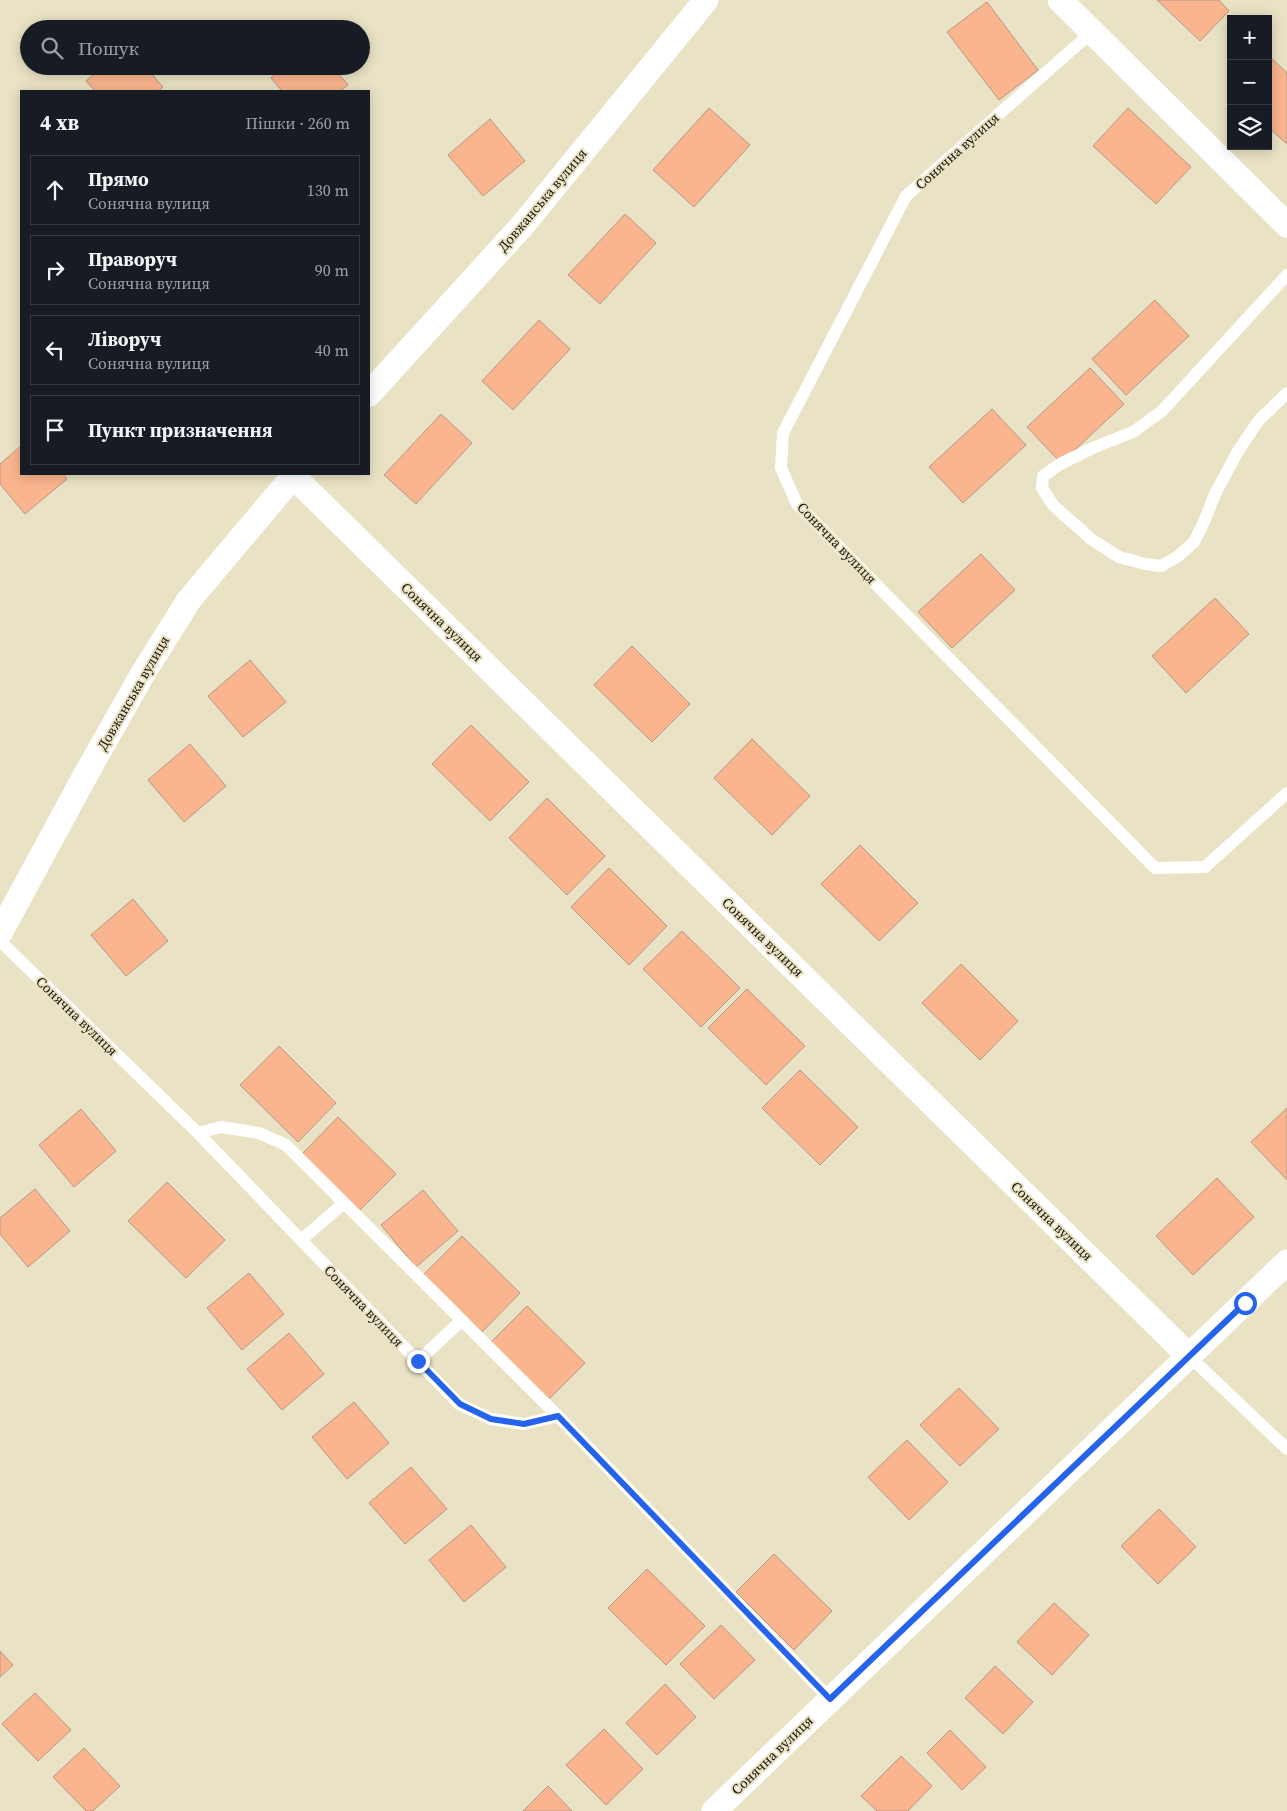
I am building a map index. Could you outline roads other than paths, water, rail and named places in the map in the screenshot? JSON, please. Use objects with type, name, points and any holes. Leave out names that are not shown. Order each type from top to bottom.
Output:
[{"type":"street","name":"Довжанська вулиця","points":[[370,393],[522,226],[706,0]]},
{"type":"street","points":[[1060,0],[1287,225]]},
{"type":"street","name":"Довжанська вулиця","points":[[0,933],[142,675],[189,600],[294,475]]},
{"type":"street","name":"Сонячна вулиця","points":[[294,475],[1190,1357]]},
{"type":"street","name":"Сонячна вулиця","points":[[714,1811],[1287,1262]]},
{"type":"lane","name":"Сонячна вулиця","points":[[1092,32],[906,196],[783,433],[781,468],[797,504],[1155,868],[1204,867],[1287,793]]},
{"type":"lane","points":[[1287,275],[1162,411],[1133,432],[1095,447],[1060,464],[1043,476],[1042,488],[1053,505],[1091,539],[1119,557],[1161,566],[1177,557],[1194,542],[1215,494],[1238,451],[1259,420],[1287,393]]},
{"type":"lane","name":"Сонячна вулиця","points":[[0,941],[198,1133],[460,1404],[491,1419],[524,1424],[558,1416]]},
{"type":"lane","points":[[198,1133],[221,1127],[258,1133],[286,1145],[558,1416],[830,1699]]},
{"type":"lane","points":[[301,1240],[344,1202]]},
{"type":"lane","points":[[418,1361],[462,1320]]},
{"type":"lane","points":[[1190,1357],[1287,1449]]}]
